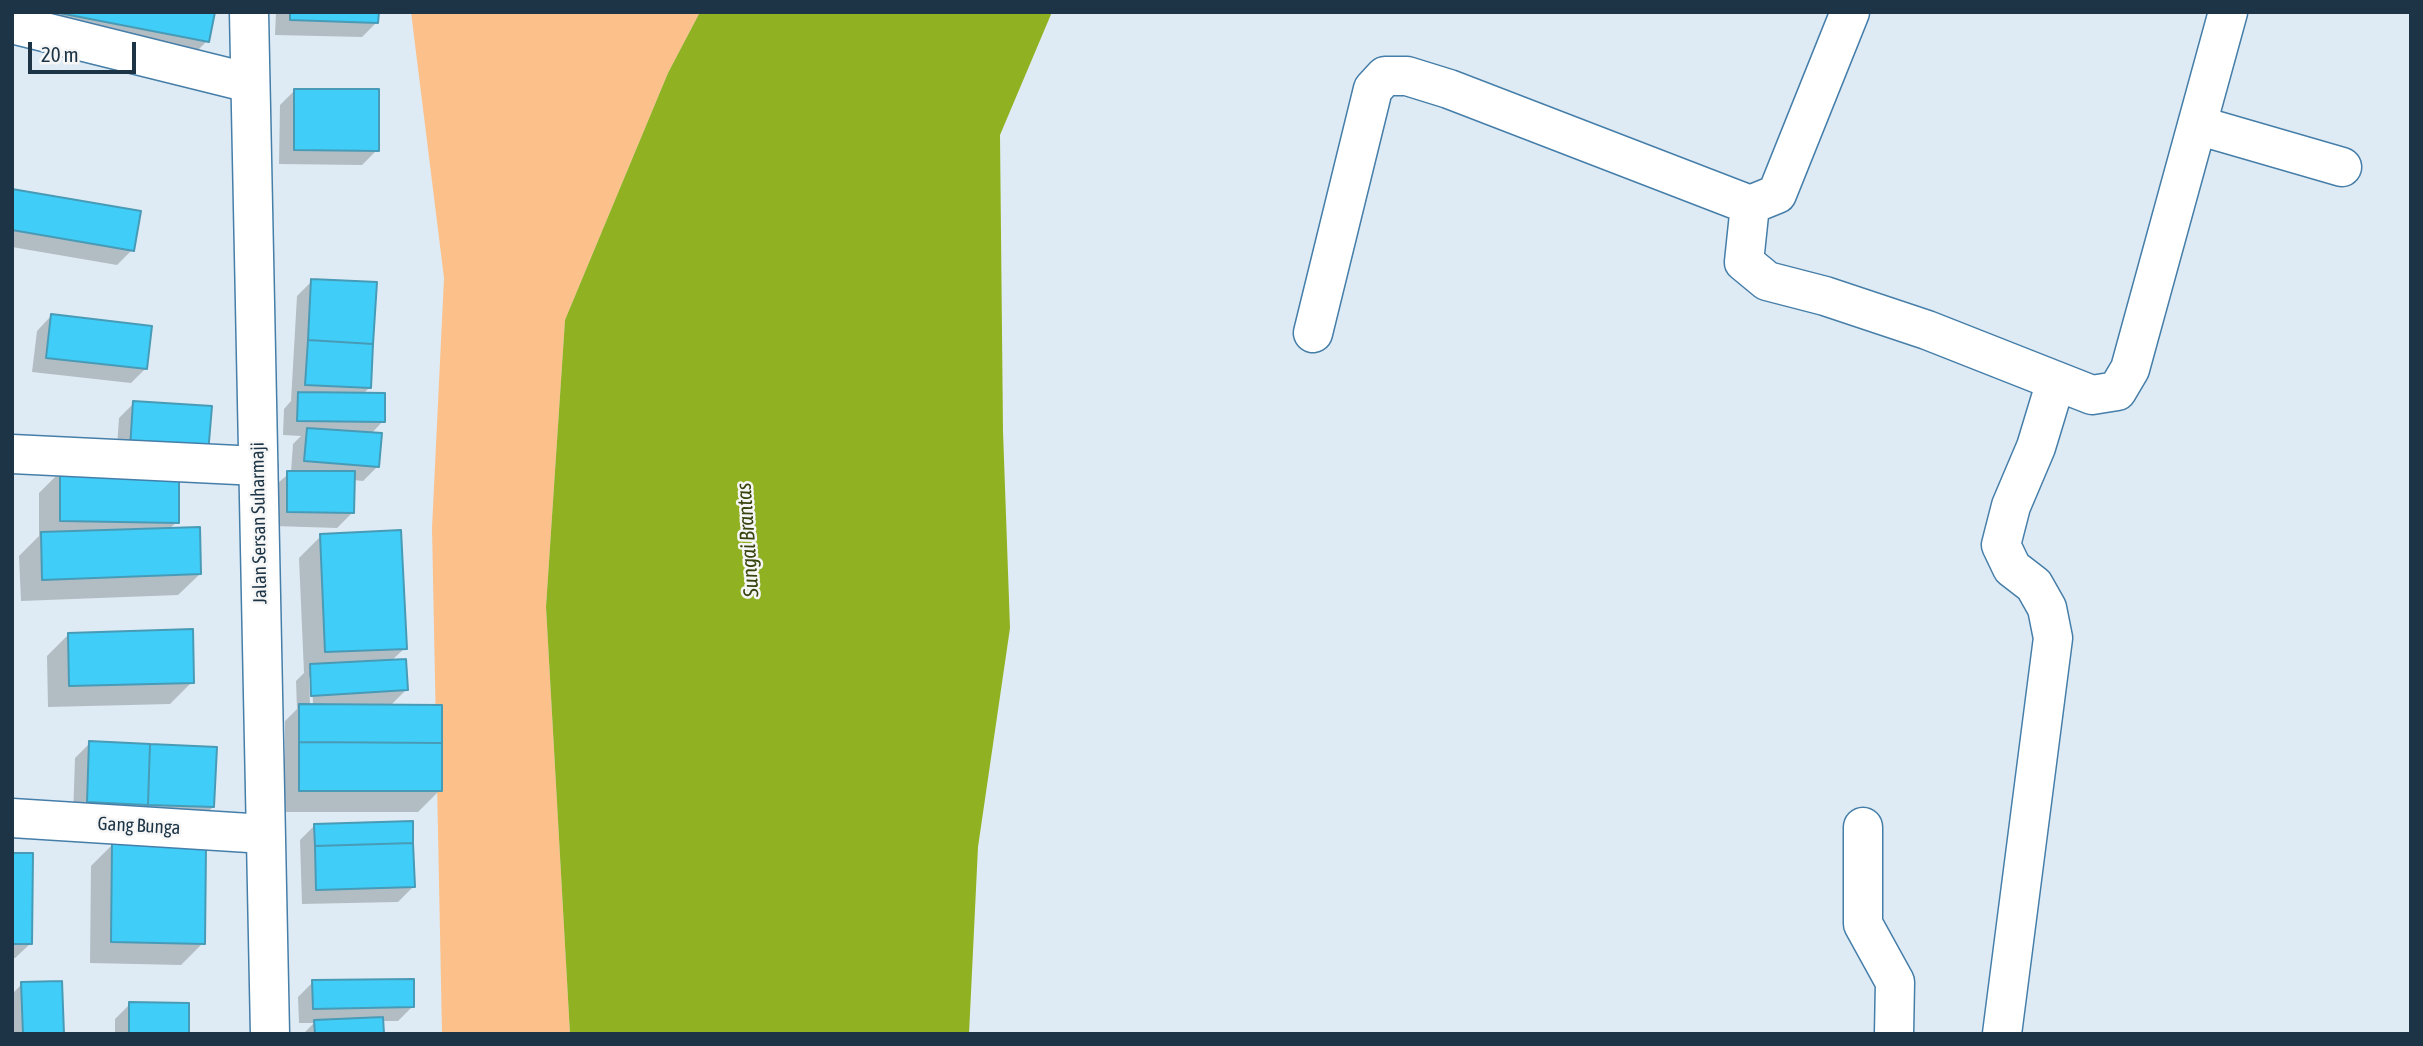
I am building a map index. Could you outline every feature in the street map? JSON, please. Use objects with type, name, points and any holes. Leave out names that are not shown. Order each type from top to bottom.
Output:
[{"type":"main road","name":"Jalan Sersan Suharmaji","points":[[249,12],[270,1034]]},
{"type":"main road","points":[[1313,333],[1373,89],[1385,76],[1407,76],[1449,89],[1751,205],[1777,194],[1850,12]]},
{"type":"main road","points":[[1751,205],[1744,262],[1767,281],[1825,296],[1927,330],[2092,395],[2116,391],[2130,369],[2228,12]]},
{"type":"main road","points":[[12,24],[250,83]]},
{"type":"main road","points":[[2197,125],[2342,167]]},
{"type":"main road","points":[[2002,1034],[2053,638],[2048,608],[2034,585],[2012,568],[2001,545],[2011,506],[2036,447],[2056,381]]},
{"type":"main road","points":[[12,454],[258,466]]},
{"type":"main road","name":"Gang Bunga","points":[[12,818],[265,834]]},
{"type":"main road","points":[[1863,827],[1863,924],[1895,982],[1894,1034]]},
{"type":"shaded area","points":[[411,12],[700,12],[668,73],[565,320],[546,607],[570,1034],[442,1034],[432,528],[444,278]]},
{"type":"water","name":"Sungai Brantas","points":[[700,12],[1052,12],[1000,135],[1003,431],[1010,628],[978,847],[969,1034],[570,1034],[546,607],[565,320],[668,73]]},
{"type":"building","points":[[54,12],[215,12],[209,42]]},
{"type":"building","points":[[290,12],[379,12],[378,23],[290,20]]},
{"type":"building","points":[[294,89],[379,89],[379,151],[294,150]]},
{"type":"building","points":[[12,189],[141,211],[134,251],[12,230]]},
{"type":"building","points":[[311,279],[377,282],[373,344],[308,340]]},
{"type":"building","points":[[51,314],[152,326],[147,369],[46,358]]},
{"type":"building","points":[[308,340],[373,344],[371,388],[305,385]]},
{"type":"building","points":[[298,392],[385,393],[385,422],[297,421]]},
{"type":"building","points":[[133,401],[212,406],[208,454],[130,449]]},
{"type":"building","points":[[307,428],[382,433],[379,467],[304,461]]},
{"type":"building","points":[[60,469],[179,471],[179,523],[60,521]]},
{"type":"building","points":[[287,471],[355,471],[354,513],[287,512]]},
{"type":"building","points":[[200,527],[201,574],[42,580],[41,532]]},
{"type":"building","points":[[401,530],[407,649],[325,652],[320,534]]},
{"type":"building","points":[[193,629],[194,683],[69,686],[68,633]]},
{"type":"building","points":[[406,659],[408,690],[311,696],[310,664]]},
{"type":"building","points":[[299,704],[442,705],[442,743],[299,742]]},
{"type":"building","points":[[89,741],[150,744],[148,805],[87,802]]},
{"type":"building","points":[[299,742],[442,743],[442,791],[299,791]]},
{"type":"building","points":[[150,744],[217,747],[214,807],[148,805]]},
{"type":"building","points":[[413,821],[413,843],[315,846],[314,824]]},
{"type":"building","points":[[112,843],[206,844],[205,944],[111,942]]},
{"type":"building","points":[[413,843],[415,887],[316,890],[315,846]]},
{"type":"building","points":[[12,853],[33,853],[32,944],[12,944]]},
{"type":"building","points":[[414,979],[414,1007],[313,1009],[312,980]]},
{"type":"building","points":[[62,981],[64,1034],[23,1034],[21,982]]},
{"type":"building","points":[[129,1002],[189,1003],[189,1034],[129,1034]]},
{"type":"building","points":[[383,1017],[384,1034],[315,1034],[314,1020]]}]
